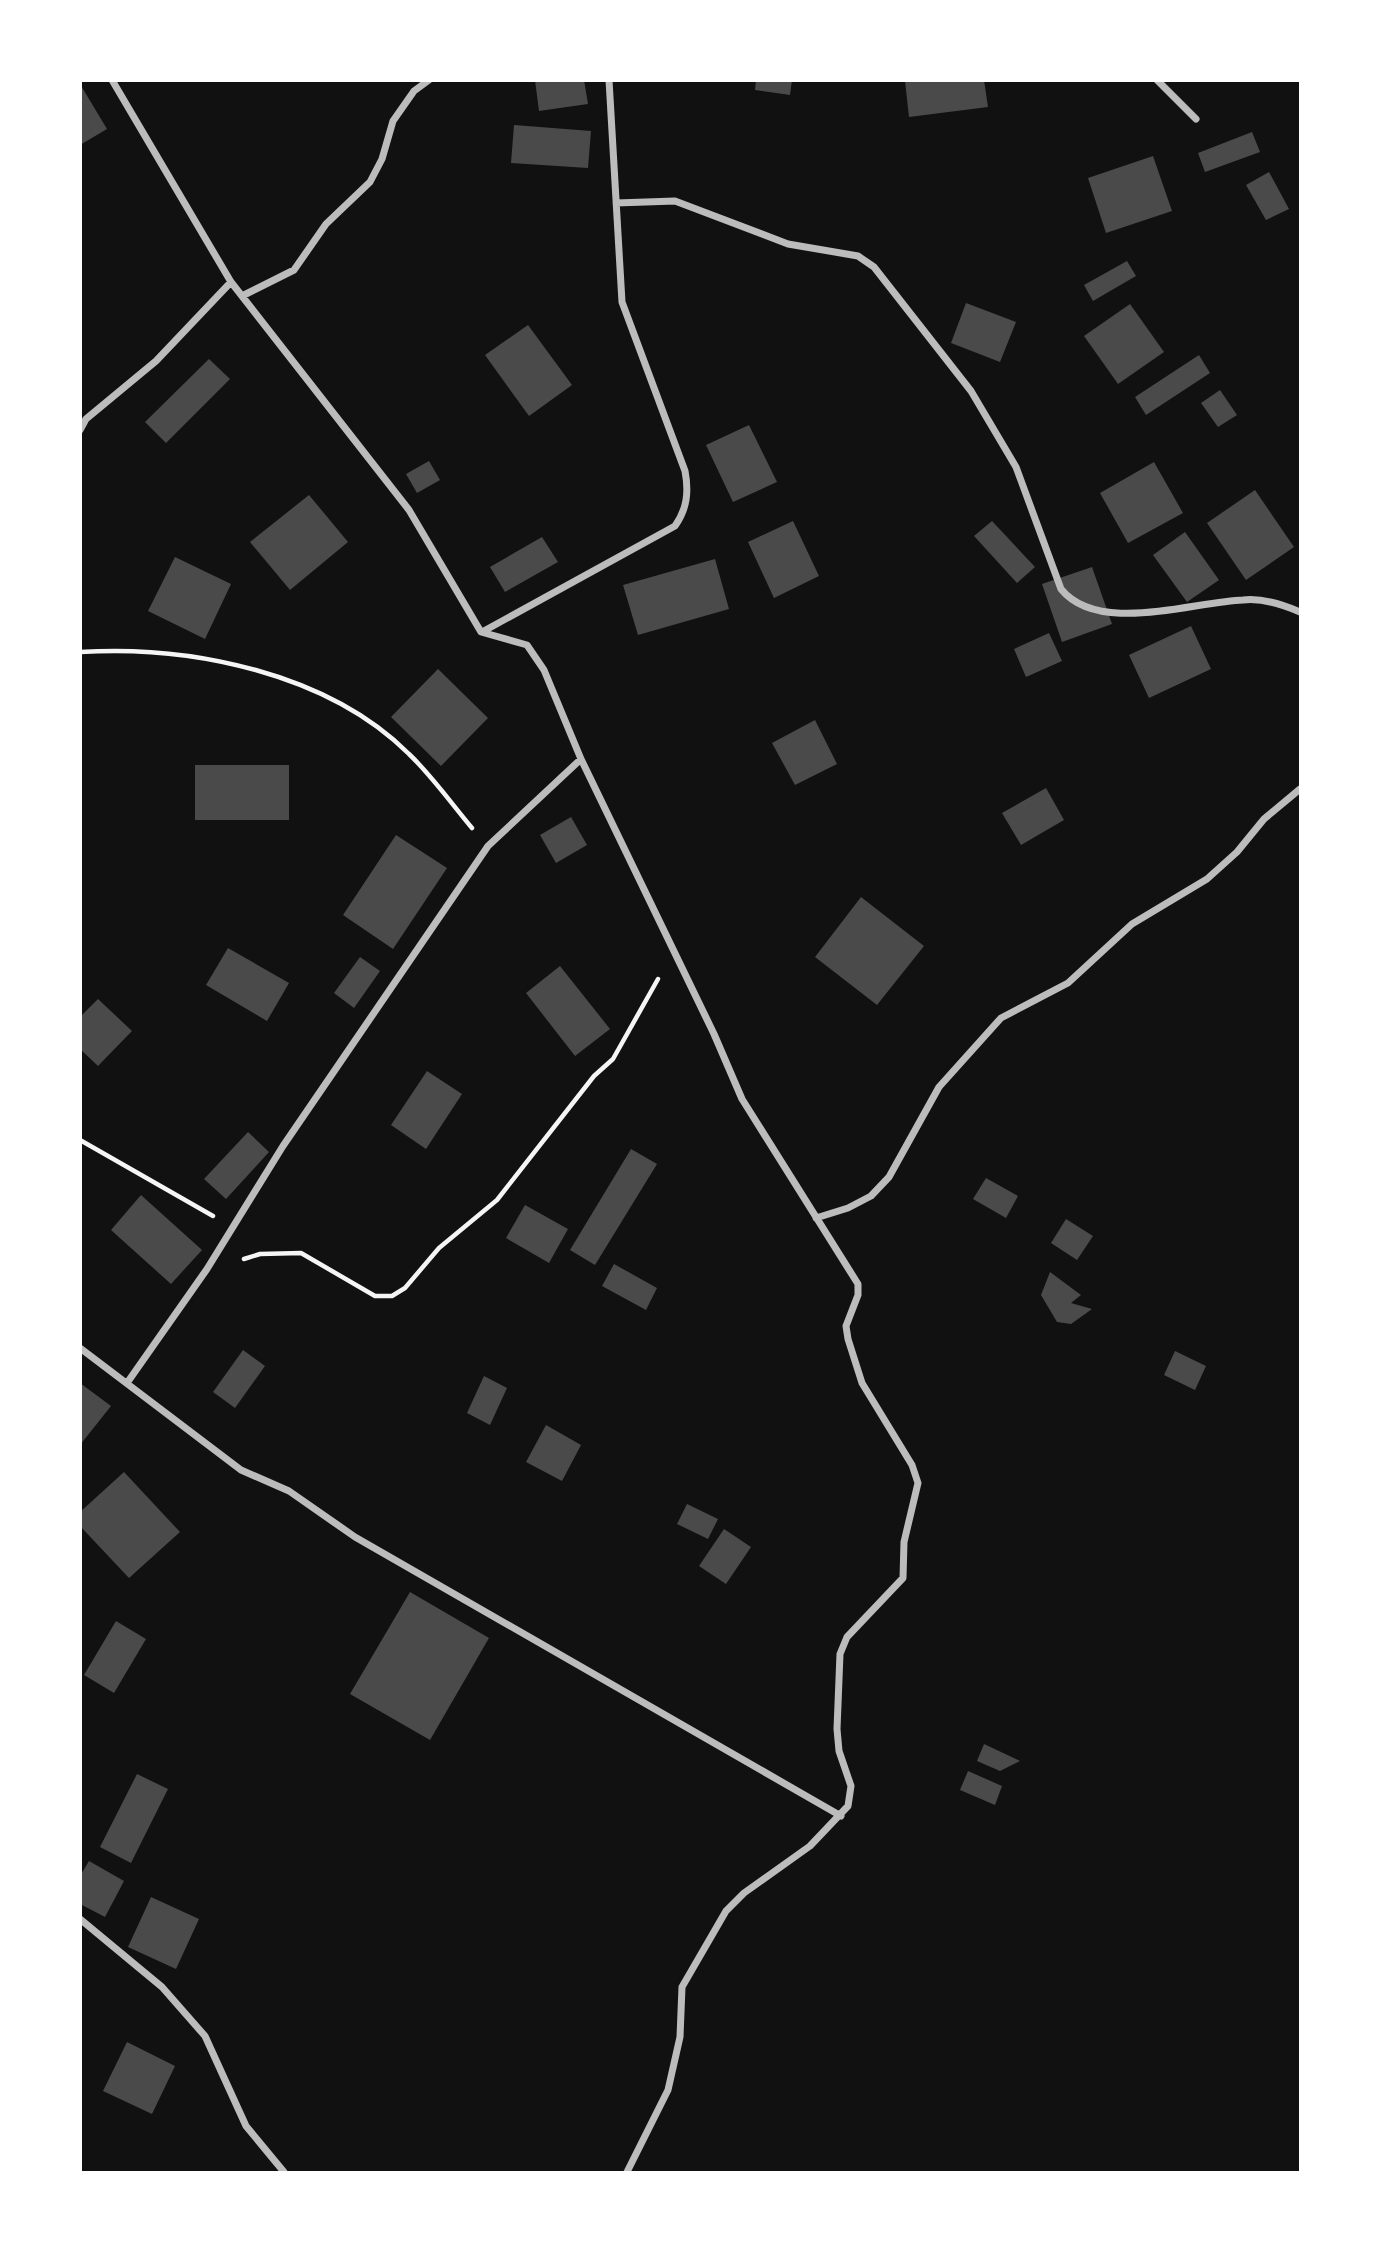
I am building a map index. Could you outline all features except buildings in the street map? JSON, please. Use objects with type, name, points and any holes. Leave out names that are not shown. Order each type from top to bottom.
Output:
[{"type":"street","points":[[112,80],[231,282],[244,295],[409,510],[481,632],[527,645],[537,658],[562,710],[581,759],[742,1099],[858,1284],[858,1295],[846,1326],[862,1383],[912,1465],[918,1482],[904,1542],[903,1578],[847,1637],[840,1654],[837,1729],[839,1751],[852,1795],[841,1816],[810,1846],[744,1893],[720,1922],[682,1987],[680,2037],[668,2090],[626,2172]]},
{"type":"street","points":[[244,295],[294,270],[326,224],[370,182],[382,159],[393,121],[414,91],[429,80]]},
{"type":"street","points":[[481,632],[674,526],[685,506],[688,487],[685,471],[622,302],[609,80]]},
{"type":"street","points":[[1157,80],[1196,119]]},
{"type":"street","points":[[616,203],[675,201],[788,244],[858,256],[874,267],[971,391],[1004,446],[1036,513],[1061,589],[1069,599],[1115,615],[1245,599],[1287,606],[1300,612]]},
{"type":"street","points":[[80,430],[83,416],[156,361],[231,282]]},
{"type":"street","points":[[127,1383],[207,1269],[283,1146],[488,846],[581,759]]},
{"type":"street","points":[[816,1218],[848,1208],[871,1195],[889,1177],[939,1087],[1001,1018],[1068,983],[1132,924],[1207,879],[1237,852],[1264,819],[1300,789]]},
{"type":"street","points":[[80,1348],[241,1470],[289,1491],[355,1537],[841,1816]]},
{"type":"street","points":[[80,1919],[162,1987],[205,2036],[246,2126],[284,2172]]},
{"type":"path","points":[[80,653],[137,649],[206,657],[295,683],[359,715],[409,753],[488,846]]},
{"type":"path","points":[[207,1269],[260,1254],[301,1253],[375,1296],[392,1296],[405,1288],[439,1248],[497,1200],[594,1076],[614,1059],[673,950]]},
{"type":"path","points":[[80,1140],[233,1227]]}]
